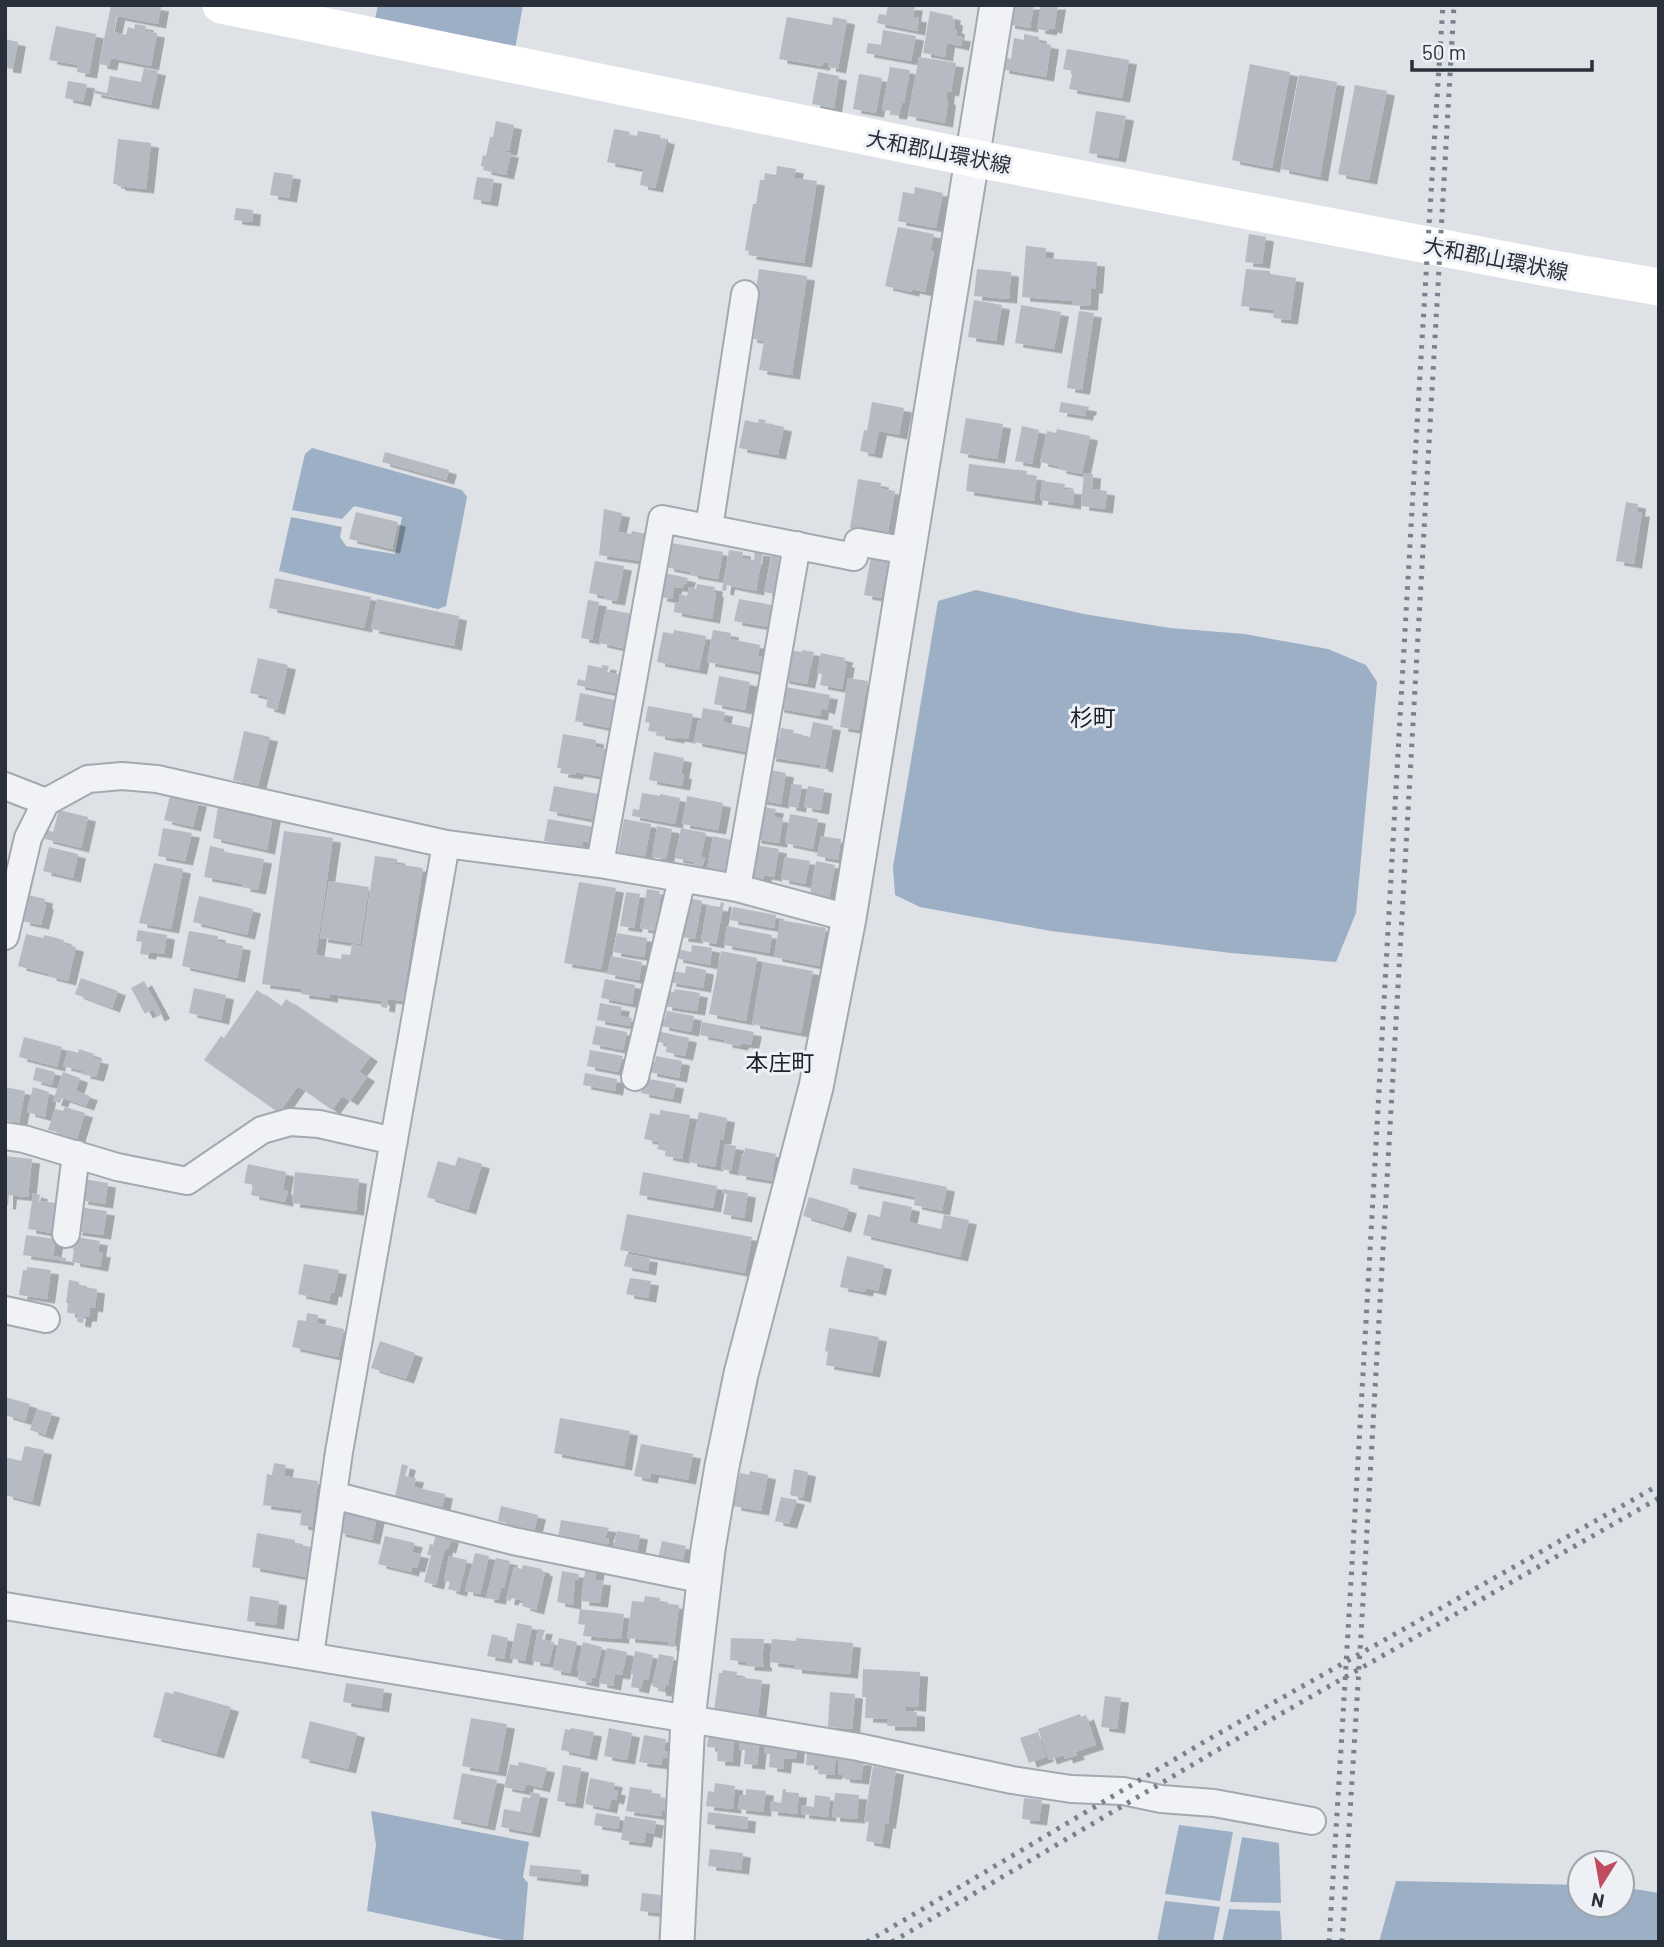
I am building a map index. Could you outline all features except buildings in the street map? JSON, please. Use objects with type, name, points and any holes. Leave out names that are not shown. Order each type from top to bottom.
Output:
[{"type":"main road","name":"大和郡山環状線","points":[[221,5],[972,158],[1659,287]]},
{"type":"street","points":[[677,1942],[688,1719],[720,1480],[741,1374],[816,1087],[849,918],[998,5]]},
{"type":"street","points":[[709,528],[745,294]]},
{"type":"street","points":[[600,864],[662,519],[854,557],[858,542],[908,551]]},
{"type":"street","points":[[737,888],[797,545]]},
{"type":"street","points":[[5,936],[27,838],[46,802],[88,779],[122,776],[157,779],[446,844],[600,864],[737,888],[849,918]]},
{"type":"street","points":[[5,786],[46,802]]},
{"type":"street","points":[[310,1656],[333,1495],[446,844]]},
{"type":"street","points":[[635,1077],[681,879]]},
{"type":"street","points":[[5,1136],[24,1139],[117,1167],[187,1181],[262,1130],[290,1122],[319,1124],[394,1141]]},
{"type":"street","points":[[66,1234],[76,1154]]},
{"type":"street","points":[[5,1310],[46,1319]]},
{"type":"street","points":[[333,1495],[513,1541],[705,1580]]},
{"type":"street","points":[[5,1606],[858,1748],[1012,1780],[1070,1789],[1123,1791],[1161,1799],[1214,1803],[1311,1821]]},
{"type":"water","points":[[378,5],[523,5],[515,49],[375,19]]},
{"type":"water","points":[[312,448],[462,490],[467,497],[446,606],[438,609],[279,571],[291,517],[342,527],[340,537],[346,546],[395,554],[402,517],[354,506],[342,519],[292,510],[305,454]]},
{"type":"water","points":[[976,590],[1084,614],[1170,628],[1244,634],[1328,649],[1366,665],[1377,682],[1356,913],[1336,962],[1231,953],[1051,931],[920,907],[895,895],[893,867],[938,601]]},
{"type":"water","points":[[371,1811],[529,1842],[523,1877],[528,1883],[523,1942],[367,1911],[376,1845]]},
{"type":"water","points":[[1179,1825],[1233,1832],[1220,1901],[1165,1894]]},
{"type":"water","points":[[1242,1837],[1279,1843],[1281,1903],[1230,1902]]},
{"type":"water","points":[[1396,1881],[1566,1885],[1566,1919],[1636,1919],[1636,1889],[1659,1893],[1659,1942],[1379,1942]]},
{"type":"water","points":[[1165,1901],[1220,1907],[1213,1942],[1157,1942]]},
{"type":"water","points":[[1229,1909],[1280,1911],[1282,1942],[1222,1942]]},
{"type":"railway","points":[[1329,1942],[1443,5]]},
{"type":"railway","points":[[1342,1942],[1454,5]]},
{"type":"railway","points":[[867,1942],[1209,1739],[1659,1485]]},
{"type":"railway","points":[[892,1942],[1214,1752],[1659,1498]]},
{"type":"district","name":"杉町","points":[[1093,717]]},
{"type":"district","name":"本庄町","points":[[780,1062]]}]
